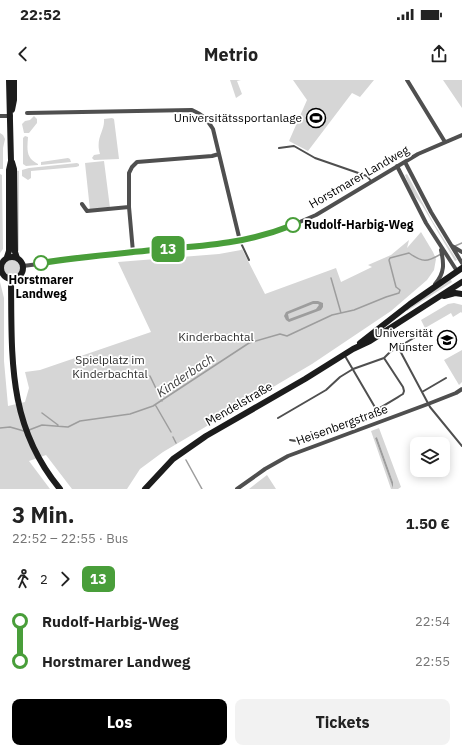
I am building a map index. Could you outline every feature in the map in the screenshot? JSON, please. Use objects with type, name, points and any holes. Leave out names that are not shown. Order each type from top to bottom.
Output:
[{"type":"main road","points":[[7,258],[9,251],[9,170],[11,161],[11,116],[9,100],[10,80]]},
{"type":"main road","points":[[11,116],[14,100],[14,80]]},
{"type":"main road","points":[[11,161],[14,169],[15,252],[17,258],[22,263],[23,269],[20,275],[11,279],[2,275],[0,268],[2,262],[10,256],[17,258]]},
{"type":"main road","points":[[459,269],[462,279]]},
{"type":"main road","name":"Mendelstraße","points":[[145,489],[173,459],[206,436],[345,355],[401,311],[459,269]]},
{"type":"main road","points":[[11,279],[13,362],[18,401],[25,430],[38,458],[60,489]]},
{"type":"main road","name":"Mendelstraße","points":[[353,349],[375,338],[462,282]]},
{"type":"main road","points":[[438,298],[450,294],[462,294]]},
{"type":"street","points":[[407,80],[445,142]]},
{"type":"street","points":[[27,114],[192,110],[207,118],[212,129],[219,154],[240,242]]},
{"type":"street","points":[[0,116],[11,116]]},
{"type":"street","name":"Horstmarer Landweg","points":[[23,266],[133,252],[240,242],[281,230],[316,215],[397,166],[462,135]]},
{"type":"street","points":[[133,252],[129,208],[129,173],[132,167],[137,162],[212,156],[219,154]]},
{"type":"street","points":[[405,162],[423,198],[462,263]]},
{"type":"street","points":[[397,166],[413,200],[444,256],[459,269]]},
{"type":"street","points":[[82,204],[87,211],[129,208]]},
{"type":"street","points":[[455,250],[462,252]]},
{"type":"street","name":"Mendelstraße","points":[[432,288],[442,275],[444,256]]},
{"type":"street","name":"Heisenbergstraße","points":[[238,489],[265,469],[288,456],[428,404],[456,393],[462,389]]},
{"type":"lane","points":[[279,148],[294,146],[315,158],[367,176],[372,182]]},
{"type":"lane","points":[[240,242],[249,260]]},
{"type":"lane","points":[[278,418],[326,390],[340,377],[353,369],[384,358],[390,352],[417,336]]},
{"type":"lane","points":[[398,347],[428,404],[462,446]]},
{"type":"lane","points":[[345,355],[376,410]]},
{"type":"lane","points":[[290,440],[296,442],[309,440],[346,426],[403,394],[404,390],[384,358]]},
{"type":"lane","points":[[422,392],[446,378]]},
{"type":"green space","points":[[230,80],[241,80],[237,81],[242,94],[236,98]]},
{"type":"green space","name":"Universitätssportanlage","points":[[293,80],[374,80],[360,97],[352,93],[308,151],[289,141],[307,100]]},
{"type":"green space","points":[[443,80],[462,80],[462,108]]},
{"type":"green space","points":[[34,116],[37,119],[37,123],[29,133],[24,133],[22,124]]},
{"type":"green space","points":[[104,119],[114,119],[119,159],[94,160],[92,158],[94,155],[100,154],[99,139]]},
{"type":"green space","points":[[0,133],[5,139],[3,148],[3,169],[0,169]]},
{"type":"green space","points":[[25,136],[28,137],[29,156],[38,165],[26,166],[23,164],[23,138]]},
{"type":"green space","points":[[68,158],[71,162],[41,165],[41,162]]},
{"type":"green space","points":[[104,161],[110,208],[90,210],[85,163]]},
{"type":"green space","points":[[77,163],[79,166],[76,167],[31,171],[31,178],[28,180],[22,176],[22,170],[29,168]]},
{"type":"green space","points":[[15,170],[19,171],[19,251],[17,250]]},
{"type":"green space","points":[[0,174],[2,175],[3,249],[0,253]]},
{"type":"green space","points":[[407,174],[433,222],[457,260],[455,261],[422,205],[411,191],[405,175]]},
{"type":"green space","name":"Kinderbachtal","points":[[421,232],[436,259],[434,270],[427,280],[391,311],[312,364],[163,452],[140,469],[127,489],[72,489],[46,455],[29,461],[50,489],[0,489],[0,282],[4,298],[4,361],[8,406],[25,402],[29,388],[25,372],[40,370],[151,332],[118,262],[219,254],[242,249],[265,294],[336,268],[341,282],[372,267],[368,265],[391,255],[409,240],[407,248]]},
{"type":"green space","points":[[12,260],[18,262],[20,268],[18,274],[12,276],[6,274],[4,268],[6,262]]},
{"type":"green space","points":[[450,278],[452,282],[407,311],[406,309]]},
{"type":"green space","points":[[454,303],[462,305],[462,313],[461,312],[453,317],[451,313],[425,328],[421,320],[448,304]]},
{"type":"green space","points":[[462,350],[462,382],[459,385],[444,360]]},
{"type":"green space","points":[[379,428],[401,487],[398,489],[391,489],[371,431]],"holes":[[[377,437],[393,482],[393,487],[375,438]]]},
{"type":"green space","points":[[267,475],[276,489],[249,489]]},
{"type":"shaded area","points":[[313,301],[323,303],[321,310],[289,322],[284,316],[286,312]],"holes":[[[313,304],[319,305],[316,309],[289,319],[288,314]]]},
{"type":"shaded area","points":[[377,437],[393,482],[393,488],[375,438]]},
{"type":"waterway","name":"Kinderbach","points":[[455,246],[462,243]]},
{"type":"waterway","name":"Kinderbach","points":[[29,430],[42,425],[68,427],[80,421],[130,414],[153,406],[249,343],[280,334],[287,336],[332,315],[354,310],[399,293],[400,290],[396,287],[389,260],[390,258],[409,253],[422,260],[428,260],[441,254]]},
{"type":"waterway","points":[[331,278],[341,313]]},
{"type":"waterway","points":[[150,376],[162,401]]},
{"type":"waterway","points":[[156,406],[171,432]]},
{"type":"waterway","points":[[42,413],[58,425]]},
{"type":"waterway","name":"Kinderbach","points":[[0,428],[10,427],[24,431]]},
{"type":"waterway","points":[[173,437],[176,443]]},
{"type":"waterway","points":[[186,460],[202,489]]},
{"type":"bus line","name":"13","points":[[41,263],[133,252],[240,242],[293,225]]},
{"type":"place","name":"Universitätssportanlage","points":[[316,118]]},
{"type":"place","name":"Rudolf-Harbig-Weg","points":[[293,225]]},
{"type":"place","name":"Horstmarer Landweg","points":[[41,263]]},
{"type":"place","name":"Universität Münster","points":[[447,340]]},
{"type":"park label","name":"Spielplatz im Kinderbachtal","points":[[110,367]]}]
